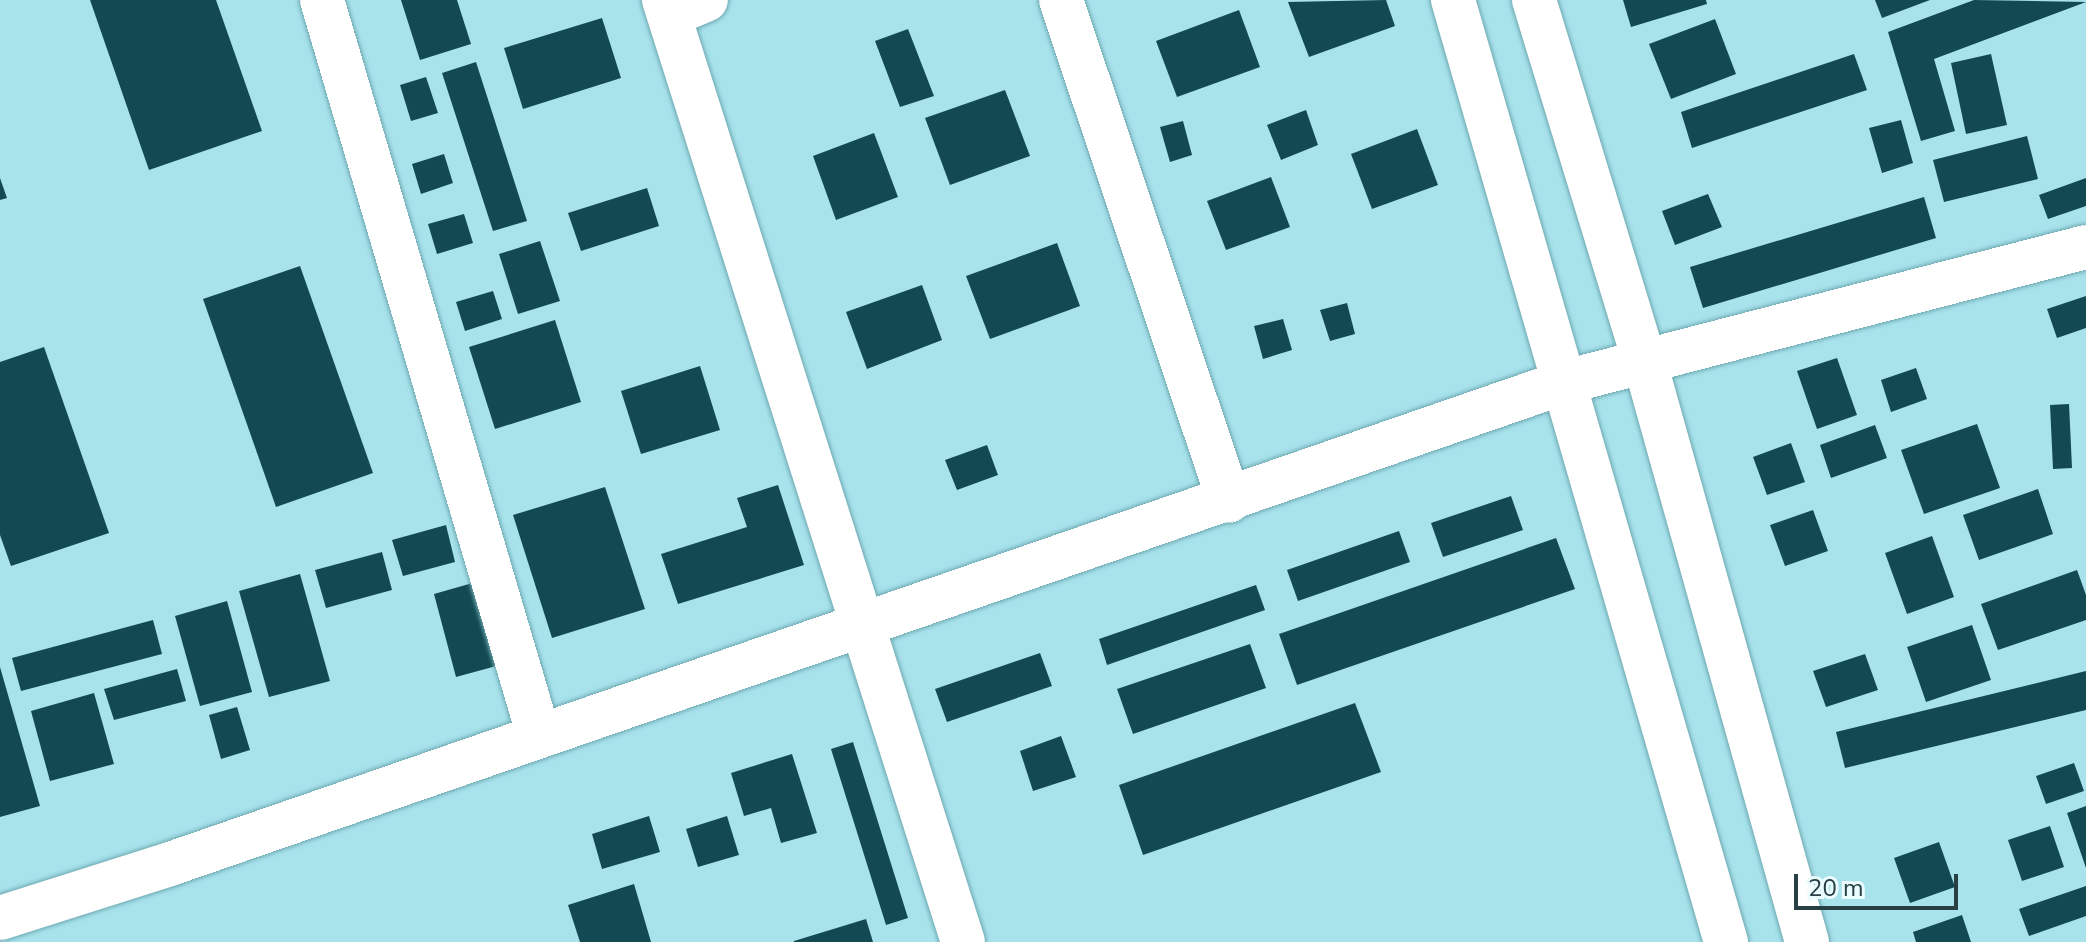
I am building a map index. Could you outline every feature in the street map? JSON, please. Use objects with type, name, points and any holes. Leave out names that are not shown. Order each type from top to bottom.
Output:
[{"type":"street","points":[[322,0],[538,733]]},
{"type":"street","points":[[1061,0],[1229,501]]},
{"type":"street","points":[[1453,0],[1726,942]]},
{"type":"street","points":[[1534,0],[1644,359],[1807,942]]},
{"type":"street","points":[[680,5],[861,625],[963,942]]},
{"type":"street","points":[[0,918],[170,864],[538,733],[1229,501],[1565,382],[1644,359],[2086,247]]},
{"type":"building","points":[[90,0],[216,0],[262,131],[149,170]]},
{"type":"building","points":[[401,0],[457,0],[471,44],[420,60]]},
{"type":"building","points":[[1386,0],[1395,26],[1309,57],[1288,2]]},
{"type":"building","points":[[1623,0],[1706,0],[1707,4],[1631,27]]},
{"type":"building","points":[[1875,0],[1930,0],[1882,18]]},
{"type":"building","points":[[1974,0],[2086,2],[1934,59],[1955,131],[1921,141],[1888,32]]},
{"type":"building","points":[[1239,10],[1260,67],[1177,97],[1156,41]]},
{"type":"building","points":[[602,18],[621,78],[523,109],[504,48]]},
{"type":"building","points":[[1715,19],[1736,74],[1671,99],[1649,44]]},
{"type":"building","points":[[908,29],[934,96],[900,107],[875,41]]},
{"type":"building","points":[[1854,54],[1867,90],[1692,148],[1681,112]]},
{"type":"building","points":[[1991,54],[2007,125],[1966,134],[1951,63]]},
{"type":"building","points":[[476,62],[527,221],[493,231],[442,73]]},
{"type":"building","points":[[426,77],[438,113],[411,121],[400,85]]},
{"type":"building","points":[[1005,90],[1030,156],[950,185],[925,118]]},
{"type":"building","points":[[1306,110],[1318,145],[1281,160],[1267,125]]},
{"type":"building","points":[[1901,120],[1913,163],[1882,173],[1869,128]]},
{"type":"building","points":[[1183,121],[1192,155],[1170,162],[1160,127]]},
{"type":"building","points":[[1417,129],[1438,185],[1372,209],[1351,154]]},
{"type":"building","points":[[874,133],[898,197],[836,220],[813,156]]},
{"type":"building","points":[[2027,136],[2038,179],[1944,202],[1933,160]]},
{"type":"building","points":[[444,154],[453,183],[421,194],[412,164]]},
{"type":"building","points":[[1271,177],[1290,227],[1226,250],[1207,201]]},
{"type":"building","points":[[0,178],[7,198],[0,200]]},
{"type":"building","points":[[2086,178],[2086,206],[2048,219],[2039,195]]},
{"type":"building","points":[[647,188],[659,226],[581,251],[568,213]]},
{"type":"building","points":[[1708,194],[1722,227],[1675,245],[1662,211]]},
{"type":"building","points":[[1924,197],[1936,238],[1703,308],[1690,267]]},
{"type":"building","points":[[464,214],[473,243],[437,254],[428,224]]},
{"type":"building","points":[[540,241],[560,301],[518,314],[499,254]]},
{"type":"building","points":[[1057,243],[1080,306],[990,339],[966,276]]},
{"type":"building","points":[[300,266],[373,473],[276,507],[203,299]]},
{"type":"building","points":[[922,285],[942,340],[867,369],[846,312]]},
{"type":"building","points":[[493,291],[502,319],[465,331],[456,302]]},
{"type":"building","points":[[2086,296],[2086,328],[2057,338],[2047,309]]},
{"type":"building","points":[[1347,303],[1355,334],[1330,341],[1320,310]]},
{"type":"building","points":[[1283,319],[1292,350],[1263,359],[1254,326]]},
{"type":"building","points":[[555,320],[581,402],[495,429],[469,347]]},
{"type":"building","points":[[44,347],[109,533],[11,566],[0,535],[0,362]]},
{"type":"building","points":[[1837,358],[1857,415],[1817,429],[1797,371]]},
{"type":"building","points":[[700,366],[720,430],[641,454],[621,391]]},
{"type":"building","points":[[1916,368],[1927,399],[1891,412],[1881,380]]},
{"type":"building","points":[[2069,404],[2072,468],[2053,469],[2050,405]]},
{"type":"building","points":[[1977,424],[2000,488],[1924,514],[1901,450]]},
{"type":"building","points":[[1875,425],[1887,458],[1831,478],[1820,445]]},
{"type":"building","points":[[1791,443],[1805,482],[1767,495],[1753,457]]},
{"type":"building","points":[[987,445],[998,475],[957,490],[945,460]]},
{"type":"building","points":[[778,485],[804,565],[678,604],[661,554],[747,527],[737,498]]},
{"type":"building","points":[[605,487],[645,609],[552,638],[513,515]]},
{"type":"building","points":[[2038,489],[2053,534],[1979,560],[1963,515]]},
{"type":"building","points":[[1511,496],[1523,530],[1443,557],[1431,523]]},
{"type":"building","points":[[1813,510],[1828,551],[1785,566],[1770,525]]},
{"type":"building","points":[[446,525],[455,562],[403,576],[392,540]]},
{"type":"building","points":[[1399,531],[1410,562],[1298,601],[1287,570]]},
{"type":"building","points":[[1932,536],[1954,597],[1907,614],[1885,553]]},
{"type":"building","points":[[1556,538],[1575,589],[1297,685],[1279,634]]},
{"type":"building","points":[[382,552],[392,590],[326,608],[315,570]]},
{"type":"building","points":[[2077,570],[2086,595],[2086,620],[1998,650],[1981,604]]},
{"type":"building","points":[[300,574],[330,681],[269,697],[239,591]]},
{"type":"building","points":[[476,582],[500,665],[456,677],[434,594]]},
{"type":"building","points":[[1256,585],[1265,610],[1107,665],[1099,639]]},
{"type":"building","points":[[227,601],[252,692],[200,706],[175,616]]},
{"type":"building","points":[[153,620],[162,654],[21,691],[12,658]]},
{"type":"building","points":[[1972,625],[1991,680],[1926,702],[1907,647]]},
{"type":"building","points":[[1250,644],[1266,688],[1133,734],[1117,689]]},
{"type":"building","points":[[1040,653],[1052,686],[947,722],[935,689]]},
{"type":"building","points":[[1865,654],[1878,690],[1826,707],[1813,671]]},
{"type":"building","points":[[0,667],[40,806],[0,817]]},
{"type":"building","points":[[177,669],[186,701],[114,720],[104,689]]},
{"type":"building","points":[[2086,671],[2086,710],[1845,768],[1836,732]]},
{"type":"building","points":[[94,693],[114,764],[50,781],[31,711]]},
{"type":"building","points":[[1355,703],[1381,772],[1143,855],[1119,785]]},
{"type":"building","points":[[237,707],[250,750],[221,759],[209,715]]},
{"type":"building","points":[[1061,736],[1076,777],[1033,791],[1020,751]]},
{"type":"building","points":[[853,742],[908,918],[886,925],[831,749]]},
{"type":"building","points":[[792,754],[817,833],[781,843],[771,808],[744,816],[731,773]]},
{"type":"building","points":[[2074,763],[2084,791],[2046,804],[2036,776]]},
{"type":"building","points":[[2086,806],[2086,868],[2067,813]]},
{"type":"building","points":[[649,816],[660,852],[602,869],[592,834]]},
{"type":"building","points":[[727,816],[739,855],[698,867],[686,829]]},
{"type":"building","points":[[2050,826],[2064,867],[2022,881],[2008,840]]},
{"type":"building","points":[[1939,842],[1955,887],[1910,903],[1894,858]]},
{"type":"building","points":[[634,884],[651,942],[580,942],[568,905]]},
{"type":"building","points":[[2086,886],[2086,916],[2029,936],[2019,909]]},
{"type":"building","points":[[1962,915],[1971,942],[1916,942],[1913,932]]},
{"type":"building","points":[[866,919],[873,942],[794,942],[794,941]]}]
